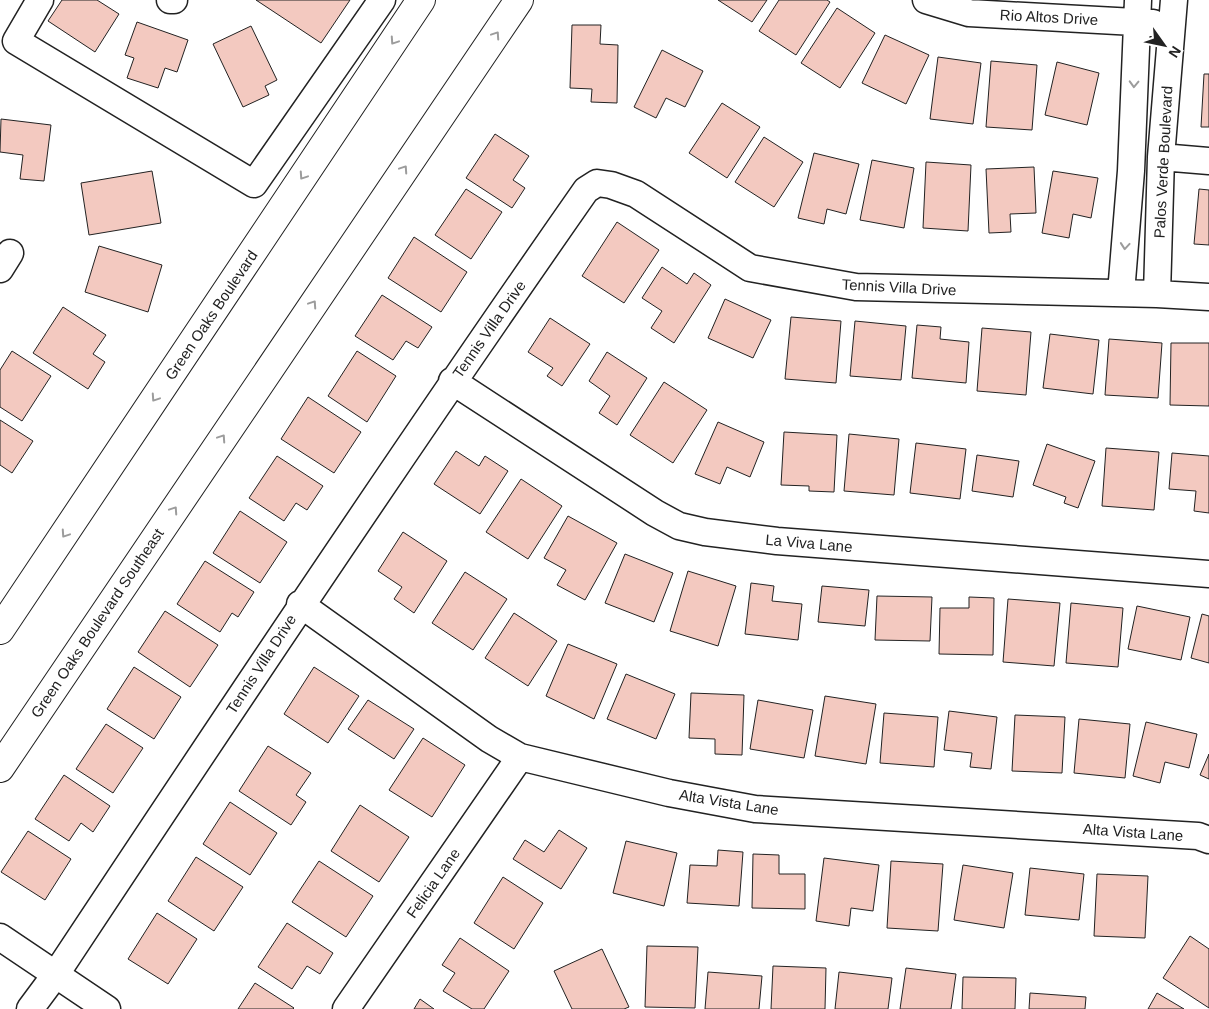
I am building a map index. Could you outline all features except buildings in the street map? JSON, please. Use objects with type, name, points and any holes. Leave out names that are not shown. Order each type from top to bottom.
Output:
[{"type":"main road","name":"Green Oaks Boulevard","points":[[0,630],[421,0]]},
{"type":"main road","name":"Green Oaks Boulevard Southeast","points":[[0,768],[518,0]]},
{"type":"street","points":[[40,0],[8,36],[254,184],[382,0]]},
{"type":"street","name":"Rio Altos Drive","points":[[926,0],[969,13],[1174,12]]},
{"type":"street","points":[[1121,293],[1131,171],[1137,11]]},
{"type":"street","name":"Palos Verde Boulevard","points":[[1157,294],[1160,158],[1174,12]]},
{"type":"street","points":[[1160,158],[1209,161]]},
{"type":"street","name":"Tennis Villa Drive","points":[[30,1009],[56,974],[300,604],[452,381],[586,190],[597,183],[611,185],[636,194],[750,268],[856,288],[1121,293],[1209,297]]},
{"type":"street","name":"La Viva Lane","points":[[452,381],[655,513],[680,526],[705,532],[777,541],[1209,574]]},
{"type":"street","name":"Alta Vista Lane","points":[[300,604],[489,739],[520,758],[669,793],[755,808],[1179,835],[1209,840]]},
{"type":"street","name":"Felicia Lane","points":[[346,1009],[520,758]]},
{"type":"street","points":[[0,937],[107,1009]]}]
